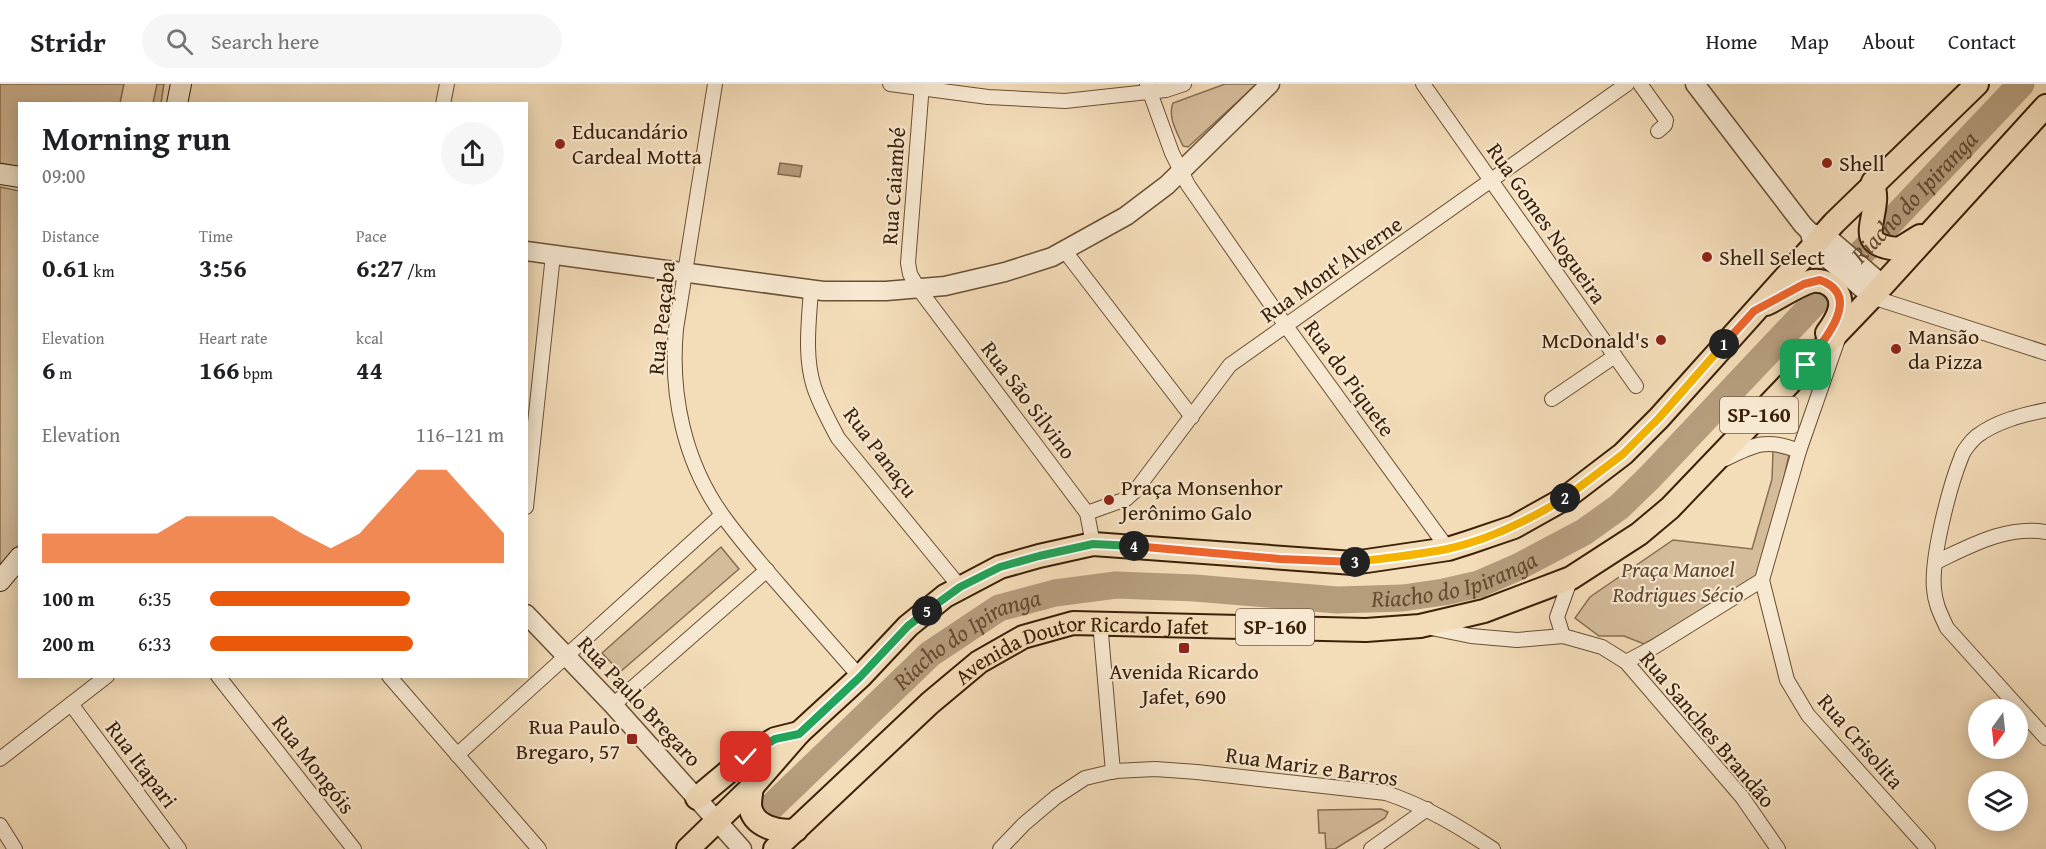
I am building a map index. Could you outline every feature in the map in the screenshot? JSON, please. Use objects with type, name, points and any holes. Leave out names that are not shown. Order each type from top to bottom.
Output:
[{"type":"main road","points":[[177,102],[181,84]]},
{"type":"main road","name":"SP-160","points":[[688,849],[752,787],[799,734],[860,677],[908,626],[960,587],[1000,567],[1093,544],[1353,562],[1448,549],[1514,526],[1564,499],[1623,454],[1659,418],[1754,311],[1874,182],[1977,84]]},
{"type":"main road","points":[[1840,321],[1876,289],[2046,106]]},
{"type":"main road","points":[[0,174],[18,177]]},
{"type":"main road","points":[[1874,182],[1875,201],[1870,234],[1875,242],[1883,247],[1899,249],[1935,226]]},
{"type":"main road","points":[[1754,311],[1804,284],[1820,280],[1834,288],[1839,296],[1840,321]]},
{"type":"main road","name":"Avenida Doutor Ricardo Jafet","points":[[776,849],[930,703],[979,662],[1023,637],[1072,623],[1100,622],[1366,630],[1420,626],[1484,611],[1571,578],[1639,534],[1670,507],[1806,365],[1840,321]]},
{"type":"main road","points":[[0,581],[18,559]]},
{"type":"main road","points":[[697,798],[746,757],[775,739],[799,734]]},
{"type":"main road","points":[[752,787],[750,806],[759,821],[774,831],[796,830]]},
{"type":"street","points":[[443,102],[447,84]]},
{"type":"street","name":"Rua Peaçaba","points":[[715,84],[673,357],[674,383],[680,419],[701,478],[722,515],[860,677]]},
{"type":"street","points":[[890,84],[922,86],[988,97],[1055,101],[1148,88],[1166,90],[1184,84]]},
{"type":"street","points":[[528,251],[811,289],[886,291],[945,286],[1005,272],[1052,257],[1126,216],[1167,185],[1270,84]]},
{"type":"street","name":"Rua Gomes Nogueira","points":[[1423,84],[1636,386]]},
{"type":"street","name":"Rua Mont'Alverne","points":[[1087,513],[1126,499],[1136,490],[1192,417],[1222,372],[1230,365],[1627,84]]},
{"type":"street","points":[[1640,84],[1666,120],[1665,126],[1658,131]]},
{"type":"street","points":[[1695,84],[1803,225],[1876,289],[1900,306],[2046,353]]},
{"type":"street","name":"Rua Caiambé","points":[[918,288],[910,274],[908,263],[922,86]]},
{"type":"street","name":"Rua do Piquete","points":[[1148,88],[1172,153],[1188,185],[1286,326],[1448,549]]},
{"type":"street","points":[[1064,250],[1192,417]]},
{"type":"street","points":[[528,489],[554,255]]},
{"type":"street","name":"Rua São Silvino","points":[[918,288],[1087,513],[1093,544]]},
{"type":"street","name":"Rua Panaçu","points":[[811,289],[809,361],[814,385],[825,413],[838,438],[960,587]]},
{"type":"street","points":[[1626,662],[1762,580],[1840,321]]},
{"type":"street","points":[[1552,399],[1614,356]]},
{"type":"street","points":[[2043,730],[1947,628],[1937,607],[1934,587],[1936,562],[1950,492],[1961,455],[1976,437],[1993,426],[2019,416],[2046,410]]},
{"type":"street","points":[[1712,465],[1758,444],[1783,444],[1799,452]]},
{"type":"street","points":[[457,754],[722,515]]},
{"type":"street","points":[[1936,562],[1991,538],[2016,531],[2046,532]]},
{"type":"street","points":[[613,705],[767,570]]},
{"type":"street","points":[[1563,636],[1557,617],[1571,578]]},
{"type":"street","name":"Rua Crisolita","points":[[1762,580],[1787,680],[1797,698],[1808,715],[1928,849]]},
{"type":"street","name":"Rua Paulo Bregaro","points":[[528,616],[613,705],[742,849]]},
{"type":"street","points":[[1100,622],[1113,772]]},
{"type":"street","name":"Rua Sanches Brandão","points":[[1420,626],[1471,636],[1517,640],[1563,636],[1602,647],[1626,662],[1742,797],[1778,849]]},
{"type":"street","points":[[0,759],[104,678]]},
{"type":"street","name":"Rua Mongóis","points":[[220,678],[354,849]]},
{"type":"street","points":[[391,678],[539,849]]},
{"type":"street","name":"Rua Itapari","points":[[71,704],[179,849]]},
{"type":"street","name":"Rua Mariz e Barros","points":[[1000,849],[1024,824],[1056,797],[1085,778],[1113,772],[1155,769],[1374,792],[1411,801],[1450,821],[1493,849]]},
{"type":"street","points":[[1371,849],[1427,809]]},
{"type":"street","points":[[0,825],[15,849]]},
{"type":"green space","points":[[0,84],[124,84],[120,102],[18,102],[18,167],[0,163]]},
{"type":"green space","points":[[157,84],[164,84],[161,102],[153,102]]},
{"type":"green space","points":[[1225,84],[1257,84],[1188,147],[1183,146],[1172,120],[1173,103]]},
{"type":"green space","points":[[0,187],[18,191],[18,546],[0,569]]},
{"type":"green space","name":"Praça Manoel Rodrigues Sécio","points":[[1773,451],[1789,455],[1761,579],[1644,644],[1624,636],[1599,636],[1575,618],[1590,597],[1673,540],[1752,549],[1772,479]]},
{"type":"green space","points":[[721,547],[739,569],[620,672],[602,653]]},
{"type":"green space","points":[[1381,809],[1388,812],[1385,818],[1335,849],[1326,849],[1325,833],[1319,833],[1318,810]]},
{"type":"shaded area","points":[[780,163],[802,166],[800,177],[778,174]]},
{"type":"waterway","name":"Riacho do Ipiranga","points":[[770,808],[930,654],[999,608],[1055,593],[1116,585],[1195,588],[1337,600],[1403,598],[1479,584],[1518,567],[1584,532],[1619,507],[1649,478],[2021,84]]},
{"type":"place","name":"Educandário Cardeal Motta","points":[[560,144]]},
{"type":"place","name":"Shell","points":[[1827,163]]},
{"type":"place","name":"Shell Select","points":[[1707,257]]},
{"type":"place","name":"McDonald's","points":[[1661,340]]},
{"type":"place","name":"Mansão da Pizza","points":[[1896,349]]},
{"type":"place","name":"Praça Monsenhor Jerônimo Galo","points":[[1109,500]]},
{"type":"place","name":"Avenida Ricardo Jafet, 690","points":[[1184,648]]},
{"type":"place","name":"Rua Paulo Bregaro, 57","points":[[632,739]]},
{"type":"route","points":[[746,757],[775,739],[799,734],[860,677],[908,626],[945,596],[1000,567],[1093,544],[1280,559],[1353,562],[1448,549],[1514,526],[1564,499],[1623,454],[1659,418],[1754,311],[1804,284],[1820,280],[1834,288],[1841,305],[1834,323],[1806,365]]}]
